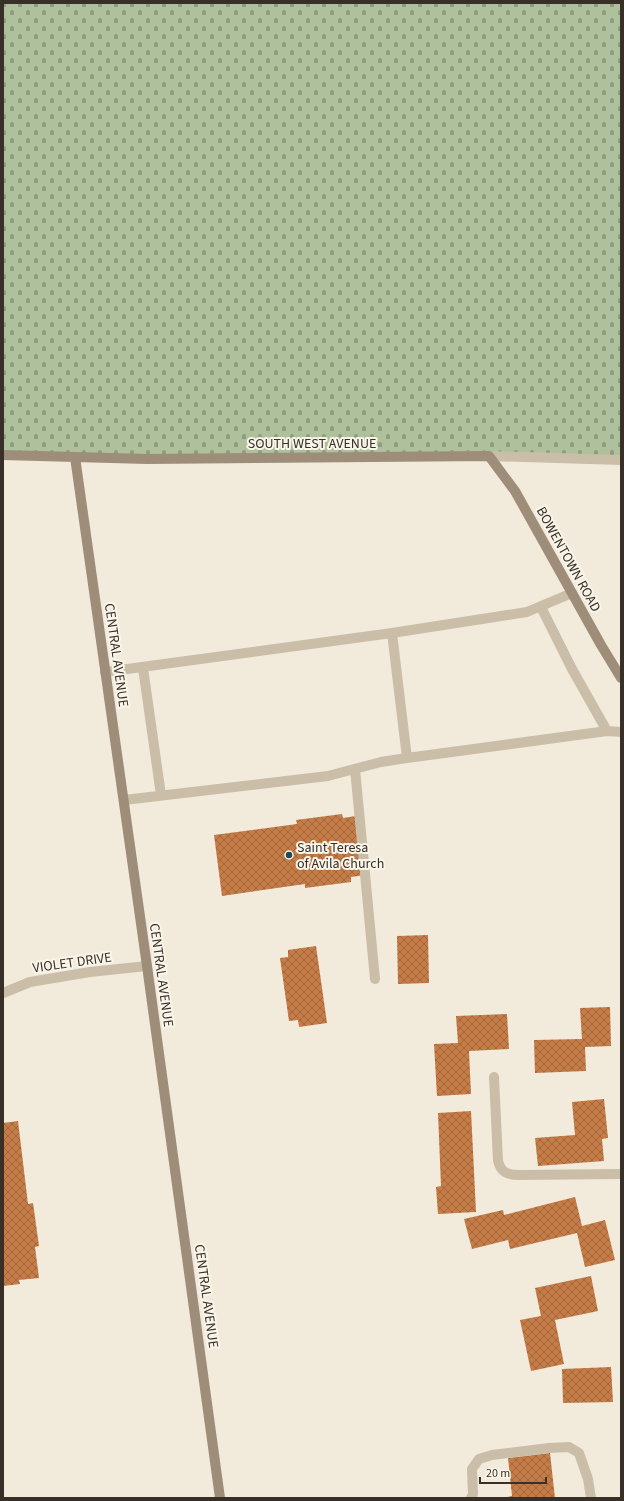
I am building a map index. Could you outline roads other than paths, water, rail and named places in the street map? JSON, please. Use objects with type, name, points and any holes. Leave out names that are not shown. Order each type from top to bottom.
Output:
[{"type":"main road","name":"SOUTH WEST AVENUE","points":[[3,455],[154,458],[489,456]]},
{"type":"main road","name":"BOWENTOWN ROAD","points":[[489,456],[515,491],[621,678]]},
{"type":"main road","name":"CENTRAL AVENUE","points":[[75,457],[124,800],[220,1498]]},
{"type":"street","name":"SOUTH WEST AVENUE","points":[[489,456],[621,460]]},
{"type":"street","points":[[105,672],[392,633],[527,612],[572,593]]},
{"type":"street","points":[[541,607],[572,669],[607,731]]},
{"type":"street","points":[[392,633],[407,758]]},
{"type":"street","points":[[143,668],[161,795]]},
{"type":"street","points":[[124,800],[328,776],[381,762],[407,758],[607,731],[621,732]]},
{"type":"street","points":[[355,769],[375,979]]},
{"type":"street","name":"VIOLET DRIVE","points":[[3,992],[30,982],[90,972],[147,966]]},
{"type":"street","points":[[494,1078],[498,1161],[504,1172],[510,1175],[621,1174]]},
{"type":"street","points":[[471,1498],[473,1494],[472,1469],[479,1458],[549,1448],[569,1448],[579,1453],[588,1479],[591,1498]]},
{"type":"place","name":"Saint Teresa of Avila Church","points":[[289,855]]}]
